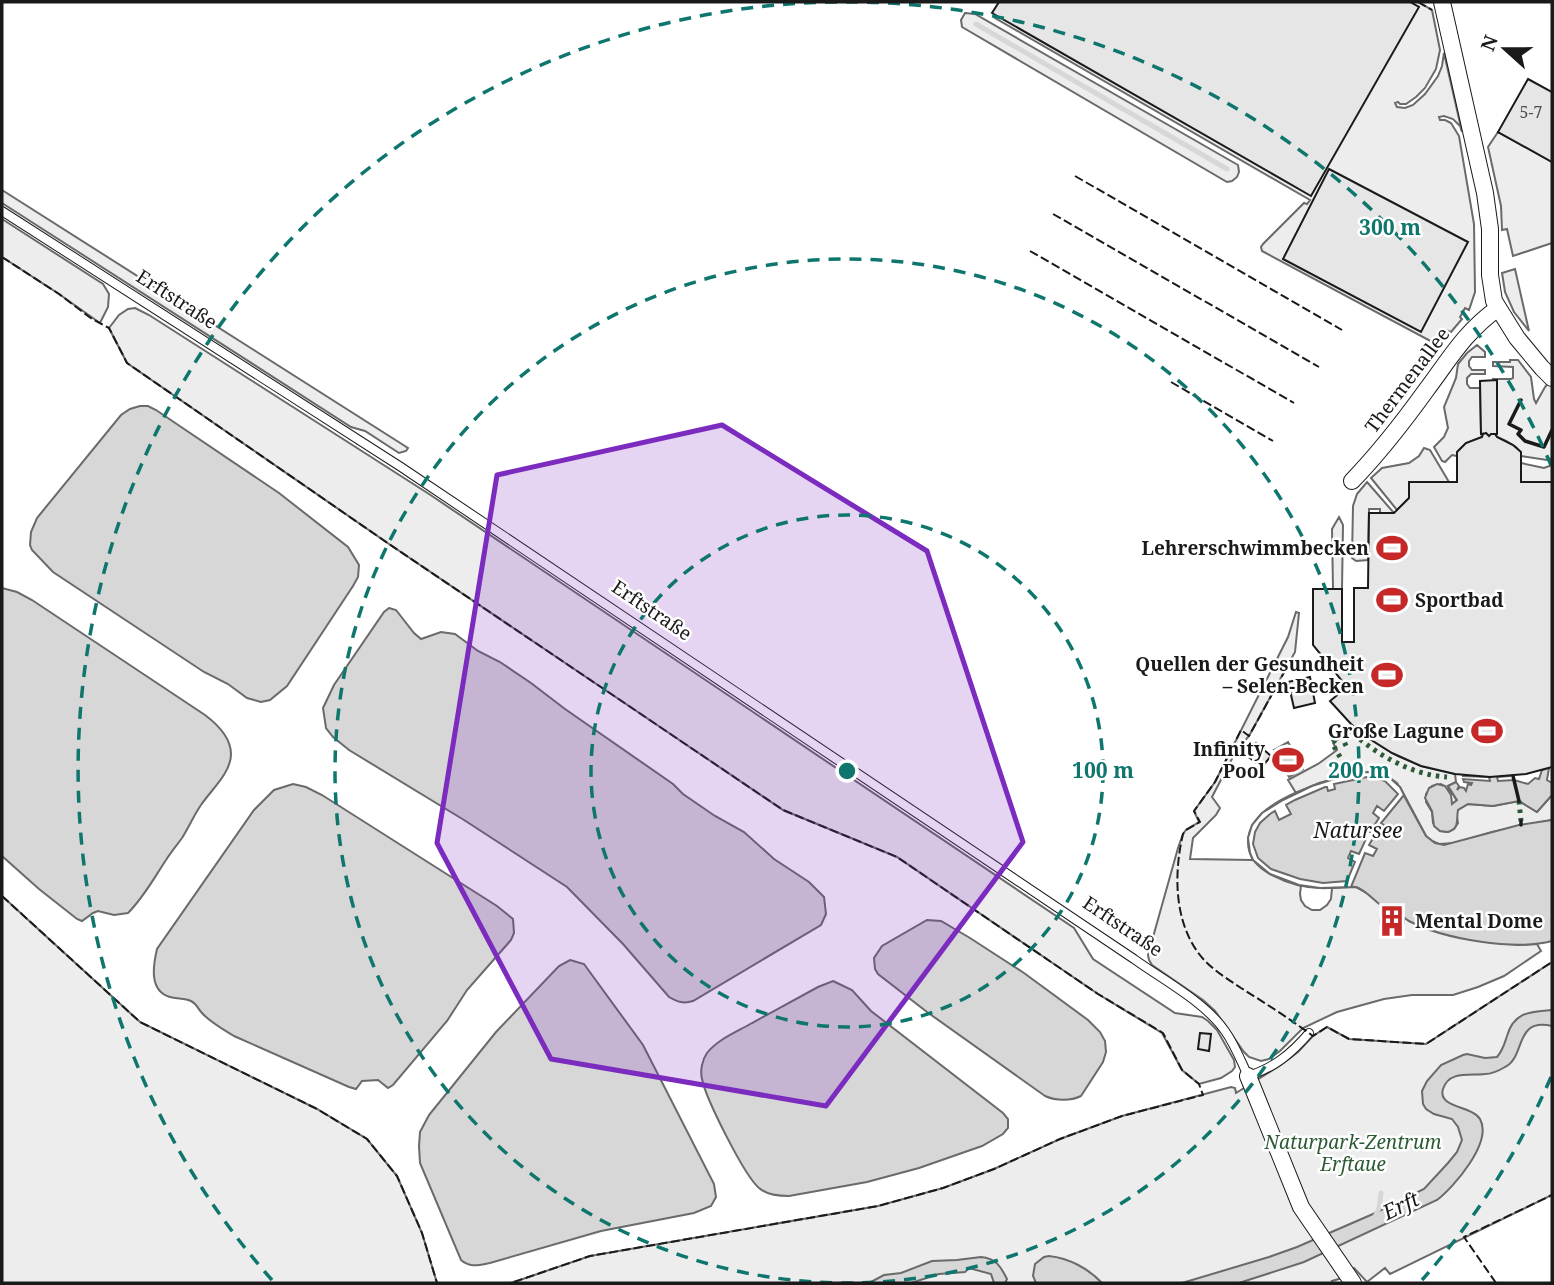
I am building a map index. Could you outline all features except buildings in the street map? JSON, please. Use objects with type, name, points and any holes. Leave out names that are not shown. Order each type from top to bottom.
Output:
[{"type":"street","points":[[1442,2],[1485,193],[1490,229],[1492,289],[1498,309],[1517,338],[1552,378]]},
{"type":"street","name":"Thermenallee","points":[[1353,481],[1394,435],[1458,346],[1478,324],[1498,309]]},
{"type":"street","name":"Erftstraße","points":[[1248,1076],[1301,1207],[1350,1278]]},
{"type":"lane","name":"Erftstraße","points":[[2,211],[401,467],[1134,959],[1212,1016],[1225,1030],[1248,1076]]},
{"type":"lane","points":[[1248,1076],[1263,1072],[1280,1062],[1309,1033]]},
{"type":"highlighted area","points":[[722,425],[927,551],[1023,842],[826,1106],[551,1059],[437,843],[497,475]]},
{"type":"shaded area","points":[[1011,2],[1418,2],[1432,10],[1440,50],[1436,69],[1416,97],[1406,104],[1395,103],[1397,107],[1405,108],[1413,105],[1425,94],[1438,76],[1444,53],[1462,132],[1453,119],[1439,117],[1440,120],[1451,123],[1459,136],[1474,224],[1475,292],[1469,310],[1465,308],[1460,317],[1462,319],[1451,332],[1446,330],[1436,344],[1262,251],[1263,244],[1310,200],[995,18]]},
{"type":"shaded area","points":[[965,13],[975,14],[1238,165],[1237,177],[1227,182],[962,27],[961,20]]},
{"type":"shaded area","points":[[1498,132],[1552,162],[1552,243],[1513,256],[1507,229],[1502,230],[1501,206],[1488,147]]},
{"type":"shaded area","points":[[2,190],[408,448],[399,453],[365,431],[351,427],[2,203]]},
{"type":"shaded area","points":[[2,219],[103,284],[109,294],[108,307],[100,323],[2,257]]},
{"type":"shaded area","points":[[1515,269],[1529,331],[1514,312],[1505,292],[1502,273]]},
{"type":"shaded area","points":[[135,308],[429,494],[1074,928],[1093,959],[1175,1013],[1202,1017],[1208,1021],[1217,1030],[1234,1060],[1235,1067],[1221,1078],[1199,1084],[1182,1070],[1162,1033],[1098,994],[897,857],[783,810],[389,544],[127,363],[109,328],[119,315]]},
{"type":"shaded area","points":[[1477,345],[1485,352],[1485,357],[1472,357],[1469,366],[1472,370],[1485,370],[1485,374],[1471,374],[1467,378],[1467,384],[1470,388],[1480,388],[1483,434],[1482,437],[1466,443],[1457,456],[1452,455],[1445,462],[1434,447],[1444,437],[1448,428],[1444,407],[1456,378],[1458,364]]},
{"type":"shaded area","points":[[1518,360],[1531,377],[1536,403],[1552,379],[1552,458],[1547,460],[1521,456],[1516,447],[1495,434],[1497,381],[1493,379],[1513,378],[1513,367],[1493,366],[1493,362]]},
{"type":"shaded area","points":[[1424,448],[1430,450],[1449,482],[1410,482],[1409,498],[1397,510],[1371,478],[1382,468],[1409,463],[1419,456]]},
{"type":"shaded area","points":[[1521,463],[1544,468],[1552,465],[1552,482],[1521,482]]},
{"type":"shaded area","points":[[1367,482],[1394,513],[1380,513],[1380,509],[1369,509],[1368,560],[1356,561],[1352,558],[1353,506],[1357,494]]},
{"type":"shaded area","points":[[1339,517],[1343,525],[1342,589],[1333,589],[1332,529]]},
{"type":"shaded area","points":[[1296,612],[1299,613],[1295,652],[1212,797],[1220,808],[1193,838],[1190,859],[1253,860],[1270,874],[1301,886],[1301,900],[1312,910],[1320,910],[1327,905],[1331,899],[1332,888],[1356,887],[1388,909],[1397,910],[1409,921],[1429,928],[1481,941],[1537,944],[1541,951],[1504,976],[1453,995],[1412,995],[1384,999],[1337,1012],[1303,1028],[1280,1051],[1261,1061],[1249,1057],[1215,1011],[1152,965],[1148,955],[1183,834],[1199,822],[1194,811],[1215,782],[1288,637]]},
{"type":"shaded area","points":[[1356,728],[1398,756],[1421,766],[1455,774],[1456,782],[1448,786],[1457,801],[1451,804],[1449,790],[1441,784],[1432,786],[1426,794],[1433,823],[1440,831],[1448,832],[1454,829],[1458,823],[1456,812],[1468,804],[1493,806],[1519,801],[1537,812],[1552,795],[1552,820],[1492,832],[1455,843],[1439,844],[1426,836],[1400,787],[1344,776],[1296,793],[1288,780],[1337,750],[1333,743]]},
{"type":"shaded area","points":[[2,896],[140,1022],[317,1109],[367,1139],[397,1176],[422,1233],[437,1283],[2,1283]]},
{"type":"shaded area","name":"Naturpark-Zentrum Erftaue","points":[[1552,962],[1552,1195],[1390,1274],[1385,1268],[1367,1282],[1354,1268],[1332,1281],[1333,1283],[511,1283],[590,1256],[878,1206],[943,1188],[1122,1116],[1231,1087],[1235,1088],[1236,1093],[1281,1065],[1327,1027],[1349,1039],[1426,1044]]},
{"type":"water","points":[[140,406],[156,410],[279,493],[348,547],[359,565],[358,577],[353,586],[287,686],[270,700],[261,702],[247,698],[228,684],[204,672],[53,572],[32,550],[31,532],[37,518],[121,415]]},
{"type":"water","points":[[2,588],[32,600],[205,715],[229,742],[230,761],[224,775],[201,805],[144,894],[128,913],[114,915],[98,911],[82,921],[77,919],[2,856]]},
{"type":"water","points":[[389,608],[396,610],[421,639],[441,632],[455,634],[478,651],[500,662],[673,784],[683,794],[744,832],[774,859],[809,882],[824,897],[826,914],[821,925],[693,1001],[681,1002],[669,997],[623,944],[567,887],[349,750],[326,728],[323,708],[334,685]]},
{"type":"water","name":"Infinity Pool","points":[[1288,742],[1303,769],[1289,777],[1274,750]]},
{"type":"water","points":[[1464,752],[1508,754],[1510,776],[1497,777],[1498,781],[1514,780],[1528,784],[1535,778],[1539,779],[1542,770],[1549,768],[1547,780],[1552,783],[1552,795],[1537,812],[1519,801],[1493,806],[1468,804],[1458,810],[1454,828],[1448,832],[1440,831],[1434,826],[1432,811],[1425,798],[1429,788],[1437,784],[1445,786],[1451,795],[1452,804],[1457,800],[1448,786],[1456,782],[1459,786],[1457,790],[1460,787],[1466,791],[1468,784],[1472,783],[1464,782],[1463,779],[1490,781],[1489,777],[1463,776]]},
{"type":"water","name":"Natursee","points":[[1366,772],[1383,774],[1397,783],[1426,836],[1435,843],[1444,845],[1519,825],[1552,820],[1552,941],[1537,944],[1499,944],[1440,933],[1405,919],[1397,910],[1387,909],[1356,887],[1322,888],[1299,885],[1272,875],[1255,862],[1248,842],[1252,827],[1262,814],[1277,803],[1314,785]]},
{"type":"water","points":[[293,784],[322,795],[497,906],[513,919],[514,933],[511,940],[467,990],[447,1021],[388,1088],[378,1080],[362,1081],[356,1089],[349,1087],[234,1036],[209,1020],[193,1002],[163,994],[156,984],[154,970],[157,949],[254,810],[274,790]]},
{"type":"water","points":[[927,920],[941,921],[970,938],[1024,973],[1088,1020],[1100,1032],[1105,1041],[1106,1052],[1103,1062],[1081,1096],[1063,1100],[1045,1096],[878,974],[874,958],[882,946]]},
{"type":"water","points":[[570,960],[584,964],[643,1045],[714,1184],[716,1197],[711,1206],[694,1213],[601,1231],[490,1263],[468,1264],[461,1260],[420,1163],[420,1132],[429,1115],[496,1032],[559,966]]},
{"type":"water","points":[[833,981],[852,990],[871,1011],[1003,1113],[1008,1119],[1008,1128],[1003,1134],[982,1146],[919,1168],[867,1182],[789,1196],[769,1194],[759,1188],[735,1153],[710,1103],[701,1076],[704,1059],[711,1048],[728,1036]]},
{"type":"water","name":"Erft","points":[[1552,1010],[1552,1026],[1540,1025],[1526,1032],[1516,1055],[1505,1067],[1487,1074],[1455,1076],[1446,1083],[1443,1089],[1445,1100],[1476,1115],[1483,1129],[1477,1151],[1470,1163],[1437,1200],[1304,1262],[1239,1283],[1182,1283],[1297,1247],[1424,1189],[1457,1152],[1462,1140],[1452,1119],[1434,1114],[1423,1104],[1422,1091],[1427,1081],[1441,1065],[1463,1055],[1497,1057],[1510,1028],[1519,1017]]},
{"type":"water","points":[[1049,1256],[1078,1265],[1102,1283],[1036,1283],[1033,1276],[1035,1264]]},
{"type":"water","points":[[981,1257],[991,1259],[997,1264],[1007,1279],[1005,1283],[994,1283],[991,1274],[969,1268],[965,1272],[939,1274],[911,1283],[869,1283],[884,1275],[901,1273],[932,1261]]},
{"type":"pier","points":[[1366,772],[1379,773],[1390,778],[1404,795],[1381,823],[1388,828],[1384,835],[1377,831],[1369,845],[1377,849],[1373,856],[1365,853],[1351,887],[1320,888],[1299,885],[1270,874],[1253,860],[1248,838],[1252,825],[1262,813],[1312,786]],"holes":[[[1367,777],[1385,781],[1398,794],[1384,811],[1377,806],[1373,813],[1379,818],[1370,832],[1363,828],[1359,835],[1366,839],[1359,854],[1351,851],[1348,858],[1355,862],[1347,881],[1323,883],[1300,879],[1271,869],[1258,858],[1253,844],[1255,832],[1270,814],[1275,811],[1279,820],[1291,814],[1286,805],[1325,787],[1328,791],[1335,789],[1334,784]]]},
{"type":"waterway","points":[[976,24],[1227,169]]},
{"type":"waterway","name":"Erft","points":[[1375,1217],[1381,1193]]},
{"type":"hedge","points":[[1340,757],[1332,743],[1350,731],[1371,748],[1407,768],[1447,777]]},
{"type":"hedge","points":[[1341,735],[1348,750]]},
{"type":"hedge","points":[[1519,801],[1521,821]]},
{"type":"fence","points":[[1418,2],[1432,10]]},
{"type":"fence","points":[[1075,176],[1342,330]]},
{"type":"fence","points":[[1053,214],[1319,367]]},
{"type":"fence","points":[[1030,251],[1294,403]]},
{"type":"fence","points":[[2,257],[109,328],[127,363],[783,810],[897,857],[1098,994],[1163,1033],[1182,1070],[1199,1084],[1203,1095],[1122,1116],[943,1188],[878,1206],[590,1256],[511,1283]]},
{"type":"fence","points":[[1171,382],[1273,441]]},
{"type":"fence","points":[[1286,669],[1249,736],[1241,730],[1215,782],[1194,811],[1200,822],[1183,834],[1177,884],[1182,918],[1195,949],[1206,962],[1313,1036],[1327,1027],[1349,1039],[1426,1044],[1552,962]]},
{"type":"fence","points":[[2,896],[140,1022],[317,1109],[367,1139],[397,1176],[422,1233],[437,1283]]},
{"type":"fence","points":[[1496,1283],[1464,1237],[1552,1195]]},
{"type":"wall","points":[[1521,400],[1509,424],[1521,430],[1518,434],[1525,441],[1544,447],[1552,430]]},
{"type":"wall","points":[[1513,776],[1519,801]]},
{"type":"place","name":"Lehrerschwimmbecken","points":[[1392,548]]},
{"type":"place","name":"Sportbad","points":[[1392,600]]},
{"type":"place","name":"Quellen der Gesundheit – Selen-Becken","points":[[1387,675]]},
{"type":"place","name":"Große Lagune","points":[[1487,731]]},
{"type":"place","name":"Infinity Pool","points":[[1288,760]]},
{"type":"place","name":"Mental Dome","points":[[1392,921]]}]
